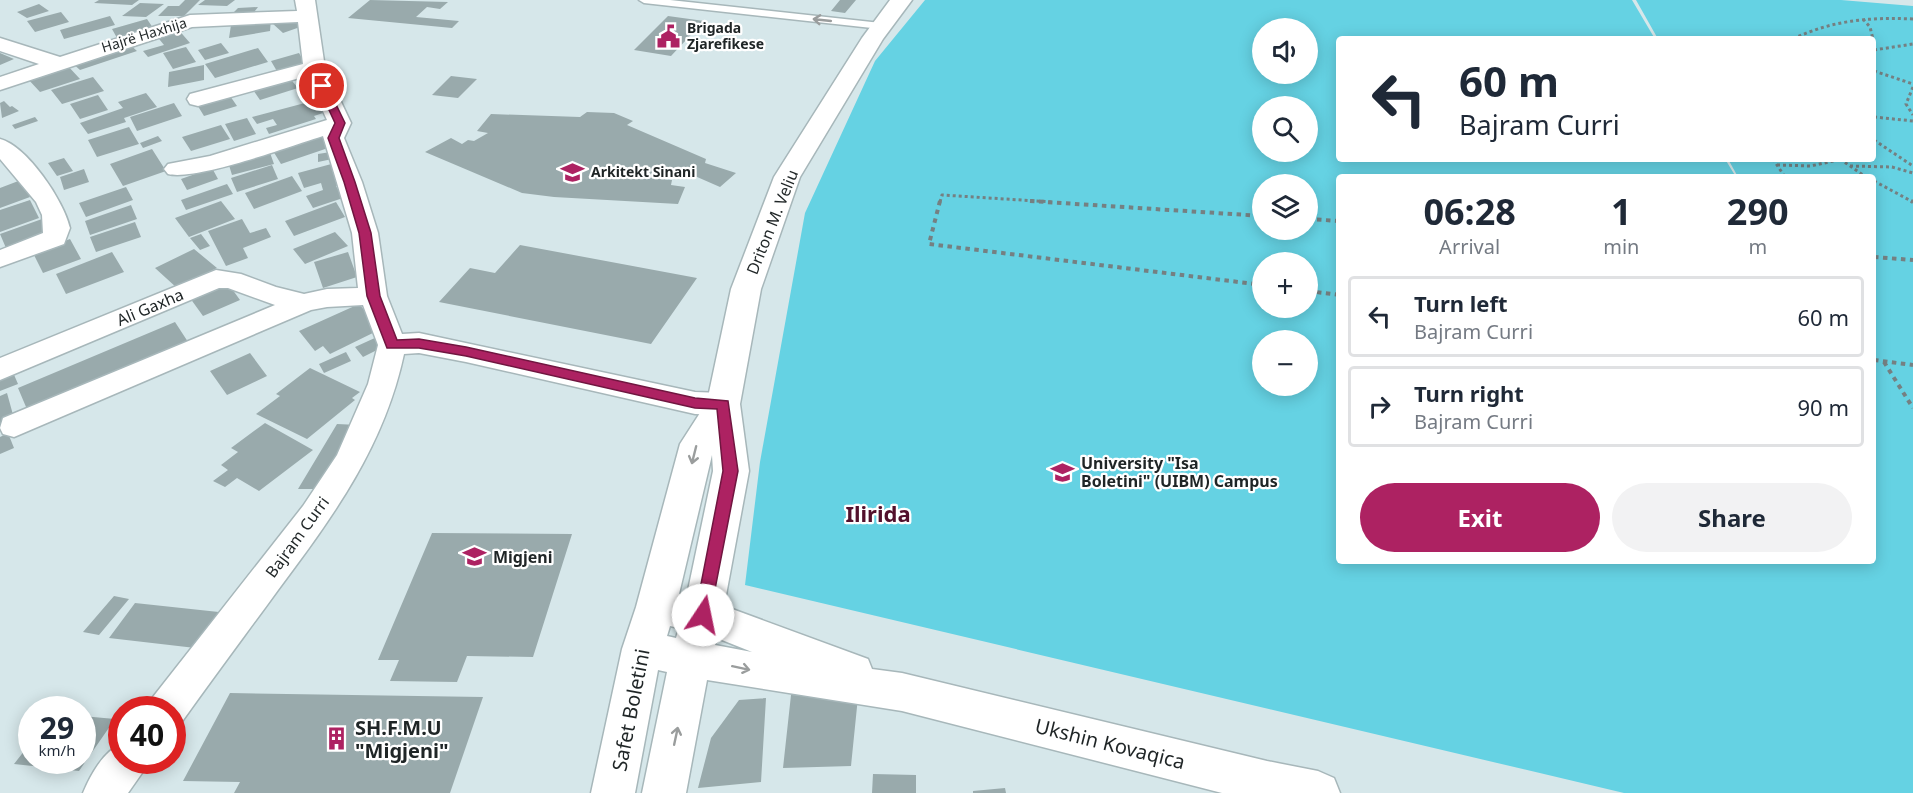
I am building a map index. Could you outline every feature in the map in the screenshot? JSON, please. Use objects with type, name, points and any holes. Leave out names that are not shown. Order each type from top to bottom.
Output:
[{"type":"street","name":"Driton M. Veliu","points":[[697,636],[731,471],[723,404],[746,290],[788,177],[881,26],[901,0]]},
{"type":"street","name":"Hajrë Haxhija","points":[[0,84],[57,63],[190,21],[306,8]]},
{"type":"street","points":[[306,8],[314,68],[340,123]]},
{"type":"street","points":[[0,44],[57,63]]},
{"type":"street","points":[[198,99],[314,68]]},
{"type":"street","points":[[176,169],[214,162],[340,123]]},
{"type":"street","points":[[340,123],[333,138],[350,182],[365,233],[374,296],[392,345],[419,343],[695,403],[723,404]]},
{"type":"street","points":[[0,146],[21,165],[49,204],[57,218],[58,227],[55,238],[0,259]]},
{"type":"street","name":"Ali Gaxha","points":[[0,370],[216,279],[232,280],[285,300],[304,303]]},
{"type":"street","name":"Ali Gaxha","points":[[14,426],[304,303],[327,298],[374,296]]},
{"type":"street","name":"Bajram Curri","points":[[178,696],[315,515],[351,460],[383,384],[392,345]]},
{"type":"street","name":"Driton M. Veliu","points":[[649,628],[697,444],[723,404]]},
{"type":"street","name":"Ukshin Kovaqica","points":[[649,628],[697,636],[757,671],[902,692],[1264,788],[1318,793]]},
{"type":"street","name":"Safet Boletini","points":[[613,793],[649,628]]},
{"type":"street","points":[[664,793],[697,636]]},
{"type":"street","points":[[103,793],[117,774]]},
{"type":"lane","points":[[644,0],[881,26]]},
{"type":"path","points":[[1799,36],[1828,25],[1863,19],[1913,19]]},
{"type":"path","points":[[1863,19],[1870,27],[1872,36]]},
{"type":"path","points":[[1876,50],[1913,44]]},
{"type":"path","points":[[1876,72],[1913,86],[1906,104],[1913,115]]},
{"type":"path","points":[[1876,117],[1913,120]]},
{"type":"path","points":[[1876,141],[1913,166]]},
{"type":"path","points":[[1775,162],[1783,174]]},
{"type":"path","points":[[1777,165],[1811,166],[1828,162]]},
{"type":"path","points":[[1844,162],[1862,174]]},
{"type":"path","points":[[1850,166],[1892,167],[1913,173]]},
{"type":"path","points":[[1876,182],[1913,202]]},
{"type":"path","points":[[1252,215],[942,195],[930,244],[1252,284]]},
{"type":"path","points":[[1318,220],[1336,221]]},
{"type":"path","points":[[1876,257],[1913,260]]},
{"type":"path","points":[[1318,292],[1336,294]]},
{"type":"path","points":[[1876,360],[1913,365]]},
{"type":"path","points":[[1884,362],[1913,408]]},
{"type":"shaded area","name":"University \"Isa Boletini\" (UIBM) Campus","points":[[925,0],[1632,0],[1653,36],[1336,36],[1336,162],[1727,162],[1734,174],[1336,174],[1336,564],[1876,564],[1876,174],[1736,174],[1730,162],[1876,162],[1876,36],[1656,36],[1636,0],[1841,0],[1913,6],[1913,793],[1624,793],[745,585],[760,462],[805,213],[875,61]]},
{"type":"building","points":[[99,0],[139,0],[132,5],[94,3]]},
{"type":"building","points":[[185,0],[200,0],[184,16],[158,16],[168,6],[179,6]]},
{"type":"building","points":[[205,0],[235,0],[227,6],[198,5]]},
{"type":"building","points":[[370,0],[448,2],[440,9],[427,7],[416,17],[459,21],[452,28],[348,18]]},
{"type":"building","points":[[840,0],[856,0],[845,13],[831,11]]},
{"type":"building","points":[[140,3],[164,4],[146,17],[122,16]]},
{"type":"building","points":[[39,4],[49,11],[27,18],[17,12]]},
{"type":"building","points":[[258,7],[252,15],[231,15],[238,8]]},
{"type":"building","points":[[61,12],[69,22],[35,32],[27,21]]},
{"type":"building","points":[[110,16],[115,25],[64,39],[60,30]]},
{"type":"building","name":"Brigada Zjarefikese","points":[[668,16],[704,21],[671,56],[634,50]]},
{"type":"building","points":[[293,17],[303,26],[283,33],[272,23]]},
{"type":"building","points":[[147,19],[153,28],[117,38],[112,29]]},
{"type":"building","points":[[271,19],[270,31],[229,38],[231,25]]},
{"type":"building","points":[[177,28],[190,43],[148,57],[143,51],[164,45],[155,34]]},
{"type":"building","points":[[127,42],[137,51],[80,70],[71,62]]},
{"type":"building","points":[[221,43],[229,53],[205,60],[198,50]]},
{"type":"building","points":[[186,47],[196,62],[173,69],[163,53]]},
{"type":"building","points":[[258,48],[268,62],[215,78],[205,64]]},
{"type":"building","points":[[0,53],[14,59],[0,65]]},
{"type":"building","points":[[299,53],[306,65],[278,73],[271,61]]},
{"type":"building","points":[[67,65],[80,79],[40,92],[27,78]]},
{"type":"building","points":[[204,65],[204,80],[168,87],[169,72]]},
{"type":"building","points":[[288,76],[298,88],[260,100],[251,87]]},
{"type":"building","points":[[451,76],[477,79],[458,98],[432,95]]},
{"type":"building","points":[[93,77],[104,91],[62,104],[51,90]]},
{"type":"building","points":[[146,93],[157,107],[124,118],[126,122],[88,134],[80,123],[123,108],[118,102]]},
{"type":"building","points":[[228,93],[237,106],[204,116],[196,103]]},
{"type":"building","points":[[98,95],[108,110],[80,119],[70,104]]},
{"type":"building","points":[[320,99],[329,111],[314,116],[316,119],[269,134],[266,128],[277,125],[273,119],[257,124],[252,117]]},
{"type":"building","points":[[4,101],[19,111],[2,118],[0,103]]},
{"type":"building","points":[[174,103],[182,116],[137,131],[130,117]]},
{"type":"building","points":[[587,112],[614,113],[633,121],[627,125],[706,159],[705,163],[736,173],[720,187],[688,173],[666,170],[660,179],[672,180],[671,185],[685,187],[678,204],[554,197],[522,193],[425,152],[451,138],[462,144],[468,140],[474,141],[488,133],[477,131],[491,114],[580,117]]},
{"type":"building","points":[[35,117],[38,121],[15,129],[12,125]]},
{"type":"building","points":[[247,118],[256,134],[234,141],[225,124]]},
{"type":"building","points":[[221,125],[230,139],[191,151],[182,137]]},
{"type":"building","points":[[129,127],[139,144],[97,157],[88,140]]},
{"type":"building","points":[[319,130],[331,147],[281,164],[270,146]]},
{"type":"building","points":[[158,136],[162,141],[143,148],[140,143]]},
{"type":"building","points":[[152,149],[166,171],[123,186],[110,164]]},
{"type":"building","points":[[269,150],[274,164],[232,175],[228,162]]},
{"type":"building","points":[[337,151],[337,158],[318,162],[318,154]]},
{"type":"building","points":[[64,158],[73,171],[57,176],[48,163]]},
{"type":"building","points":[[335,163],[344,183],[336,186],[343,198],[313,208],[306,196],[323,190],[321,183],[304,188],[298,173]]},
{"type":"building","points":[[272,165],[278,179],[237,192],[231,178]]},
{"type":"building","points":[[212,168],[218,179],[187,190],[181,179]]},
{"type":"building","points":[[84,169],[89,182],[64,190],[60,177]]},
{"type":"building","points":[[292,176],[302,191],[254,209],[245,193]]},
{"type":"building","points":[[21,180],[30,197],[0,208],[0,188]]},
{"type":"building","points":[[227,184],[233,194],[186,210],[181,200]]},
{"type":"building","points":[[126,187],[133,200],[86,217],[79,203]]},
{"type":"building","points":[[30,200],[39,218],[0,232],[0,210]]},
{"type":"building","points":[[221,201],[235,219],[189,237],[175,218]]},
{"type":"building","points":[[336,202],[345,217],[294,236],[285,221]]},
{"type":"building","points":[[131,205],[137,219],[90,235],[85,221]]},
{"type":"building","points":[[42,219],[50,232],[6,248],[0,234]]},
{"type":"building","points":[[242,219],[250,233],[266,228],[271,237],[243,248],[248,258],[226,266],[208,231]]},
{"type":"building","points":[[135,222],[141,237],[96,252],[90,237]]},
{"type":"building","points":[[335,232],[348,246],[305,264],[293,249]]},
{"type":"building","points":[[201,234],[210,246],[200,250],[190,238]]},
{"type":"building","points":[[70,239],[81,259],[43,273],[33,253]]},
{"type":"building","points":[[520,245],[697,278],[651,344],[439,302],[470,268],[495,273]]},
{"type":"building","points":[[194,249],[217,268],[177,288],[155,268]]},
{"type":"building","points":[[112,252],[124,272],[66,294],[56,274]]},
{"type":"building","points":[[348,252],[357,277],[323,288],[314,262]]},
{"type":"building","points":[[227,282],[240,300],[203,316],[190,298]]},
{"type":"building","points":[[359,304],[381,329],[330,354],[323,346],[315,351],[299,331]]},
{"type":"building","points":[[175,322],[190,345],[29,414],[18,388]]},
{"type":"building","points":[[377,337],[385,346],[363,357],[355,347]]},
{"type":"building","points":[[346,352],[351,361],[324,373],[319,364]]},
{"type":"building","points":[[250,353],[267,376],[227,395],[210,371]]},
{"type":"building","points":[[310,368],[360,392],[352,398],[355,400],[307,439],[256,414],[280,396],[276,394]]},
{"type":"building","points":[[12,370],[18,384],[0,391],[0,375]]},
{"type":"building","points":[[7,393],[15,422],[0,428],[0,396]]},
{"type":"building","points":[[265,423],[313,450],[259,491],[237,478],[225,487],[213,481],[228,470],[221,465],[238,452],[231,448]]},
{"type":"building","points":[[337,424],[358,425],[321,489],[298,489]]},
{"type":"building","points":[[8,433],[14,448],[0,454],[0,437]]},
{"type":"building","points":[[432,533],[572,534],[533,657],[467,656],[457,682],[390,681],[399,660],[378,660]]},
{"type":"building","points":[[114,596],[129,599],[99,635],[83,632]]},
{"type":"building","points":[[135,603],[228,613],[204,649],[109,638]]},
{"type":"building","name":"SH.F.M.U \"Migjeni\"","points":[[230,693],[483,697],[450,793],[234,793],[240,782],[183,781]]},
{"type":"building","points":[[791,695],[858,697],[851,766],[783,768]]},
{"type":"building","points":[[766,698],[761,782],[698,788],[711,738],[739,700]]},
{"type":"building","points":[[96,717],[108,718],[108,729],[96,746]]},
{"type":"building","points":[[873,774],[916,775],[916,793],[872,793]]},
{"type":"building","points":[[1005,788],[1006,793],[973,793],[973,791]]},
{"type":"place","name":"Brigada Zjarefikese","points":[[669,36]]},
{"type":"place","name":"Arkitekt Sinani","points":[[573,172]]},
{"type":"place","name":"University \"Isa Boletini\" (UIBM) Campus","points":[[1063,472]]},
{"type":"place","name":"Migjeni","points":[[475,557]]},
{"type":"place","name":"SH.F.M.U \"Migjeni\"","points":[[337,739]]},
{"type":"district","name":"Ilirida","points":[[878,514]]},
{"type":"route","points":[[322,86],[340,123],[333,138],[350,182],[365,233],[374,296],[392,345],[419,343],[695,403],[723,404],[731,471],[703,615]]}]
